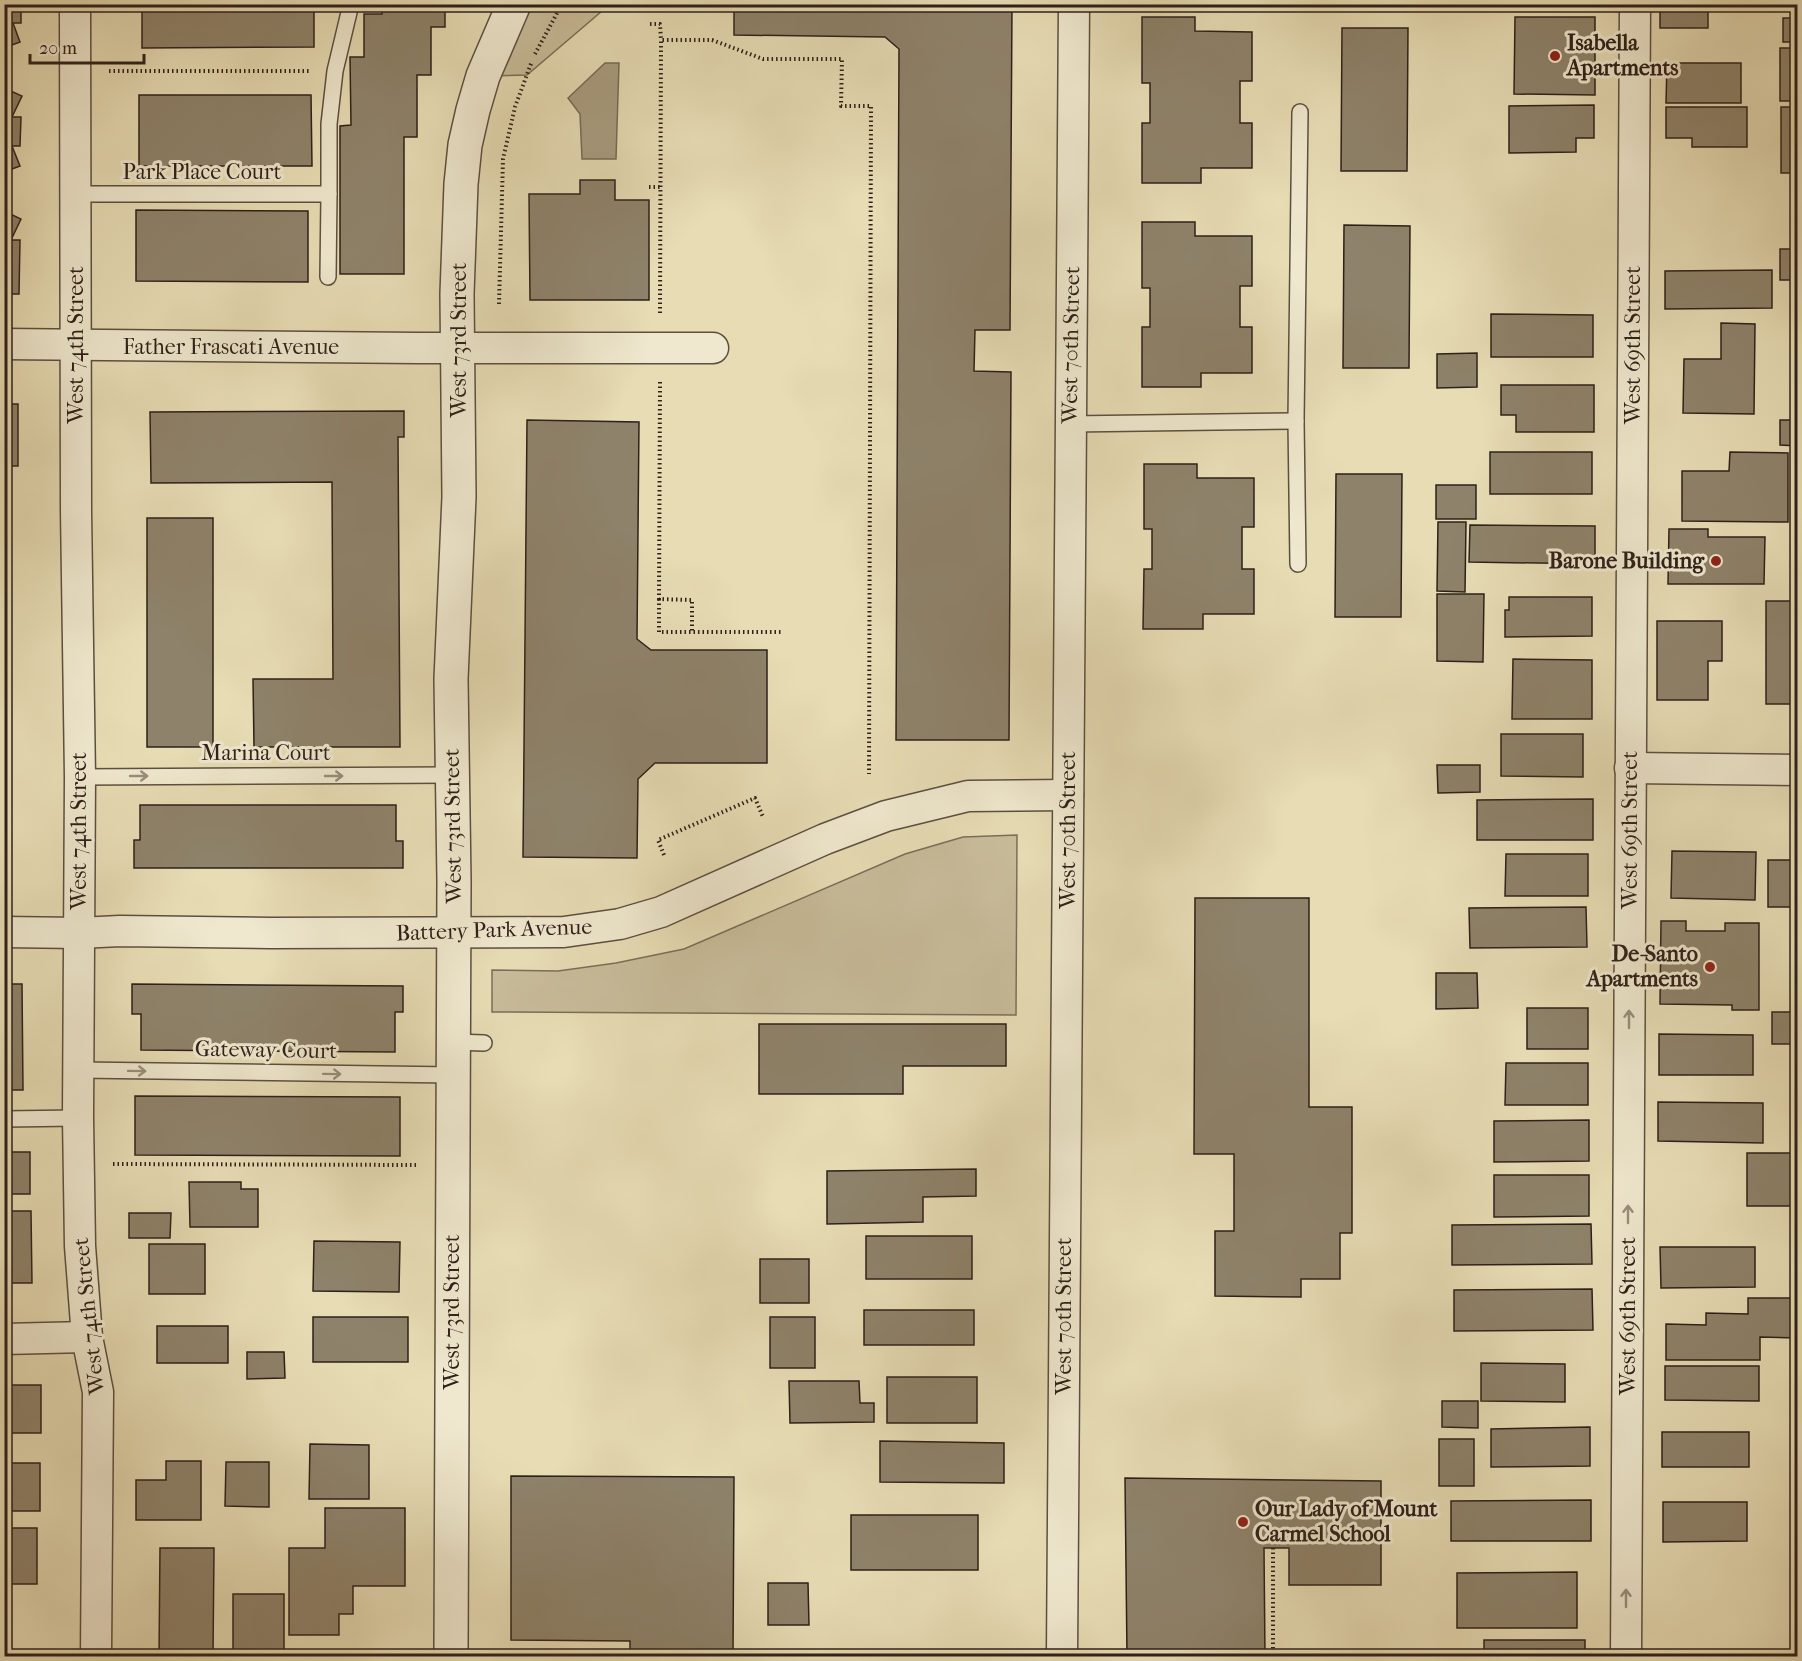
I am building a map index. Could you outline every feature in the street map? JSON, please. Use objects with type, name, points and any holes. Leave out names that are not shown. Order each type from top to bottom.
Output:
[{"type":"street","name":"West 74th Street","points":[[75,4],[80,777],[78,1118],[80,1246],[87,1337],[98,1392],[96,1656]]},
{"type":"street","name":"West 73rd Street","points":[[451,1656],[453,1075],[469,1042],[454,933],[452,679],[459,497],[457,294],[465,145],[472,110],[483,76],[514,4]]},
{"type":"street","name":"West 70th Street","points":[[1062,1656],[1074,4]]},
{"type":"street","name":"West 69th Street","points":[[1626,1656],[1635,4]]},
{"type":"street","name":"Father Frascati Avenue","points":[[4,344],[713,348]]},
{"type":"street","points":[[1630,768],[1797,770]]},
{"type":"street","name":"Battery Park Avenue","points":[[4,932],[564,932],[620,924],[661,912],[825,839],[886,816],[968,796],[1068,795]]},
{"type":"street","points":[[4,1339],[87,1337]]},
{"type":"lane","points":[[328,277],[329,124],[335,71],[351,4]]},
{"type":"lane","points":[[1298,564],[1296,421],[1300,112]]},
{"type":"lane","name":"Park Place Court","points":[[76,194],[329,194]]},
{"type":"lane","points":[[1070,424],[1296,421]]},
{"type":"lane","name":"Marina Court","points":[[80,777],[452,775]]},
{"type":"lane","name":"Gateway Court","points":[[78,1070],[453,1075]]},
{"type":"lane","points":[[4,1119],[78,1118]]},
{"type":"path","points":[[499,304],[503,159],[515,107],[534,56],[562,4]]},
{"type":"path","points":[[650,24],[660,24],[661,40],[659,632],[782,632]]},
{"type":"path","points":[[661,40],[712,40],[763,59],[842,59],[841,106],[871,106],[869,774]]},
{"type":"path","points":[[75,71],[335,71]]},
{"type":"path","points":[[649,187],[660,187]]},
{"type":"path","points":[[659,599],[692,600],[692,632]]},
{"type":"path","points":[[664,855],[658,840],[755,798],[763,817]]},
{"type":"path","points":[[112,1164],[416,1165]]},
{"type":"path","points":[[1273,1548],[1273,1656]]},
{"type":"shaded area","points":[[509,5],[609,5],[527,75],[483,76]]},
{"type":"shaded area","points":[[605,63],[619,63],[616,159],[582,159],[580,114],[568,98]]},
{"type":"shaded area","points":[[1017,835],[1016,1015],[492,1012],[492,970],[558,971],[616,963],[684,949],[905,854],[963,837]]},
{"type":"building","points":[[4,4],[21,4],[21,23],[13,23],[20,42],[4,48]]},
{"type":"building","points":[[142,4],[314,4],[314,47],[142,48]]},
{"type":"building","points":[[382,4],[445,4],[445,27],[431,27],[431,75],[417,75],[417,137],[404,137],[404,274],[340,274],[340,126],[351,125],[350,57],[364,57],[364,14],[382,14]]},
{"type":"building","points":[[734,4],[1012,4],[1010,330],[975,330],[974,371],[1011,372],[1009,740],[896,740],[899,49],[885,37],[734,35]]},
{"type":"building","points":[[1660,4],[1708,4],[1708,28],[1660,28]]},
{"type":"building","points":[[1142,17],[1195,17],[1195,31],[1252,32],[1252,81],[1240,81],[1240,123],[1252,123],[1252,168],[1201,168],[1201,183],[1142,183],[1142,123],[1150,123],[1150,83],[1142,83]]},
{"type":"building","name":"Isabella Apartments","points":[[1515,17],[1595,17],[1595,95],[1514,94]]},
{"type":"building","points":[[1783,18],[1798,18],[1798,42],[1783,42]]},
{"type":"building","points":[[1342,28],[1408,28],[1407,171],[1341,171]]},
{"type":"building","points":[[1780,48],[1798,48],[1798,101],[1780,101]]},
{"type":"building","points":[[1667,63],[1741,63],[1741,103],[1666,103]]},
{"type":"building","points":[[4,88],[22,96],[12,117],[21,117],[20,146],[12,146],[20,166],[4,172]]},
{"type":"building","points":[[139,95],[311,95],[312,166],[139,166]]},
{"type":"building","points":[[1594,105],[1594,138],[1576,138],[1576,152],[1509,153],[1509,106]]},
{"type":"building","points":[[1666,107],[1747,107],[1747,147],[1692,147],[1692,138],[1666,138]]},
{"type":"building","points":[[1781,107],[1798,107],[1798,173],[1781,173]]},
{"type":"building","points":[[580,180],[615,180],[615,200],[649,200],[649,300],[530,300],[529,194],[580,194]]},
{"type":"building","points":[[136,210],[308,211],[308,282],[136,281]]},
{"type":"building","points":[[4,211],[21,219],[11,240],[20,240],[19,294],[4,294]]},
{"type":"building","points":[[1142,222],[1195,222],[1195,236],[1252,236],[1252,286],[1240,286],[1240,327],[1252,327],[1252,373],[1201,373],[1201,387],[1142,387],[1142,327],[1150,327],[1150,288],[1142,288]]},
{"type":"building","points":[[1344,225],[1410,226],[1409,368],[1343,368]]},
{"type":"building","points":[[1780,249],[1798,249],[1798,280],[1780,280]]},
{"type":"building","points":[[1772,270],[1772,308],[1665,309],[1665,271]]},
{"type":"building","points":[[1491,314],[1593,315],[1593,357],[1491,357]]},
{"type":"building","points":[[1721,323],[1755,324],[1754,414],[1683,413],[1684,359],[1721,359]]},
{"type":"building","points":[[1477,353],[1477,387],[1437,388],[1437,354]]},
{"type":"building","points":[[1501,385],[1594,385],[1594,432],[1516,432],[1516,415],[1501,415]]},
{"type":"building","points":[[4,404],[18,404],[18,466],[7,466],[7,486],[4,486]]},
{"type":"building","points":[[404,411],[404,437],[398,437],[400,747],[254,747],[253,679],[333,679],[332,482],[151,483],[150,412]]},
{"type":"building","points":[[527,420],[639,422],[637,639],[651,650],[767,650],[767,763],[655,763],[638,779],[637,858],[523,857]]},
{"type":"building","points":[[1780,420],[1798,420],[1798,446],[1780,445]]},
{"type":"building","points":[[1490,452],[1592,452],[1592,494],[1490,494]]},
{"type":"building","points":[[1730,452],[1788,453],[1788,522],[1682,521],[1682,471],[1729,471]]},
{"type":"building","points":[[1144,464],[1197,464],[1197,478],[1254,478],[1254,527],[1242,527],[1242,569],[1254,569],[1254,614],[1203,614],[1203,629],[1143,629],[1144,569],[1152,569],[1152,529],[1144,529]]},
{"type":"building","points":[[1336,474],[1402,474],[1401,617],[1335,617]]},
{"type":"building","points":[[1436,485],[1476,485],[1476,519],[1436,519]]},
{"type":"building","points":[[147,518],[213,518],[213,747],[147,747]]},
{"type":"building","points":[[1438,522],[1466,522],[1465,592],[1437,591]]},
{"type":"building","points":[[1470,525],[1595,526],[1595,564],[1469,562]]},
{"type":"building","name":"Barone Building","points":[[1669,529],[1708,529],[1708,537],[1765,537],[1764,584],[1668,584]]},
{"type":"building","points":[[4,536],[8,536],[10,861],[4,861]]},
{"type":"building","points":[[1437,594],[1484,594],[1483,662],[1437,661]]},
{"type":"building","points":[[1509,597],[1592,597],[1592,636],[1505,637],[1505,610],[1509,610]]},
{"type":"building","points":[[1766,601],[1798,601],[1798,704],[1766,704]]},
{"type":"building","points":[[1657,621],[1722,621],[1722,661],[1708,661],[1708,700],[1657,700]]},
{"type":"building","points":[[1513,659],[1592,660],[1592,719],[1512,719]]},
{"type":"building","points":[[1501,734],[1583,734],[1583,777],[1501,776]]},
{"type":"building","points":[[1437,765],[1480,765],[1480,792],[1438,793]]},
{"type":"building","points":[[1593,799],[1593,840],[1477,840],[1477,800]]},
{"type":"building","points":[[140,805],[396,805],[396,841],[403,841],[403,868],[134,868],[134,840],[140,840]]},
{"type":"building","points":[[1672,851],[1756,852],[1755,900],[1671,898]]},
{"type":"building","points":[[1506,854],[1588,854],[1588,896],[1505,896]]},
{"type":"building","points":[[1768,860],[1798,860],[1798,907],[1768,907]]},
{"type":"building","points":[[1195,898],[1309,898],[1309,1107],[1352,1107],[1352,1233],[1340,1233],[1340,1279],[1301,1279],[1301,1297],[1215,1296],[1215,1231],[1234,1231],[1234,1154],[1194,1154]]},
{"type":"building","points":[[1586,907],[1587,947],[1470,948],[1469,908]]},
{"type":"building","name":"De-Santo Apartments","points":[[1661,921],[1686,921],[1686,931],[1725,931],[1725,923],[1759,923],[1759,1010],[1732,1010],[1732,1005],[1660,1004]]},
{"type":"building","points":[[1436,973],[1477,973],[1478,1008],[1436,1009]]},
{"type":"building","points":[[4,984],[22,984],[23,1090],[4,1090]]},
{"type":"building","points":[[132,984],[403,986],[403,1012],[395,1012],[395,1052],[141,1050],[141,1014],[132,1014]]},
{"type":"building","points":[[1527,1008],[1588,1008],[1588,1049],[1527,1049]]},
{"type":"building","points":[[1772,1012],[1798,1012],[1798,1044],[1772,1044]]},
{"type":"building","points":[[759,1024],[1006,1024],[1006,1066],[903,1066],[903,1094],[759,1094]]},
{"type":"building","points":[[1659,1034],[1753,1035],[1753,1075],[1659,1075]]},
{"type":"building","points":[[1506,1063],[1588,1063],[1588,1105],[1505,1105]]},
{"type":"building","points":[[135,1096],[400,1097],[400,1156],[135,1155]]},
{"type":"building","points":[[1658,1102],[1763,1103],[1763,1143],[1658,1141]]},
{"type":"building","points":[[1589,1120],[1589,1161],[1494,1162],[1494,1121]]},
{"type":"building","points":[[4,1152],[30,1152],[30,1194],[4,1194]]},
{"type":"building","points":[[1747,1153],[1798,1153],[1798,1206],[1747,1206]]},
{"type":"building","points":[[976,1169],[976,1196],[923,1197],[923,1222],[827,1224],[827,1171]]},
{"type":"building","points":[[1494,1175],[1589,1175],[1589,1216],[1494,1217]]},
{"type":"building","points":[[189,1182],[241,1182],[241,1189],[258,1189],[258,1227],[190,1227]]},
{"type":"building","points":[[4,1211],[31,1211],[32,1283],[4,1283]]},
{"type":"building","points":[[129,1213],[171,1213],[170,1238],[129,1238]]},
{"type":"building","points":[[1591,1224],[1592,1264],[1452,1265],[1452,1225]]},
{"type":"building","points":[[866,1236],[972,1236],[972,1279],[866,1279]]},
{"type":"building","points":[[314,1241],[400,1242],[399,1292],[313,1291]]},
{"type":"building","points":[[149,1244],[205,1244],[205,1294],[149,1294]]},
{"type":"building","points":[[1660,1247],[1755,1247],[1755,1287],[1661,1288]]},
{"type":"building","points":[[760,1259],[809,1259],[809,1303],[760,1303]]},
{"type":"building","points":[[1592,1289],[1593,1330],[1454,1331],[1454,1290]]},
{"type":"building","points":[[1748,1298],[1798,1298],[1798,1338],[1760,1337],[1760,1360],[1666,1360],[1666,1324],[1706,1325],[1706,1313],[1748,1314]]},
{"type":"building","points":[[864,1310],[974,1310],[974,1345],[864,1345]]},
{"type":"building","points":[[313,1317],[408,1317],[408,1362],[313,1362]]},
{"type":"building","points":[[770,1317],[815,1317],[815,1368],[770,1368]]},
{"type":"building","points":[[157,1326],[228,1326],[228,1363],[157,1363]]},
{"type":"building","points":[[247,1352],[284,1352],[285,1378],[247,1379]]},
{"type":"building","points":[[1481,1363],[1565,1364],[1565,1402],[1481,1401]]},
{"type":"building","points":[[1665,1366],[1759,1366],[1759,1401],[1665,1400]]},
{"type":"building","points":[[887,1377],[977,1377],[977,1423],[887,1423]]},
{"type":"building","points":[[789,1381],[859,1381],[860,1403],[874,1403],[874,1422],[790,1423]]},
{"type":"building","points":[[4,1385],[41,1385],[41,1433],[4,1433]]},
{"type":"building","points":[[1442,1401],[1478,1401],[1478,1428],[1442,1427]]},
{"type":"building","points":[[1590,1427],[1590,1466],[1491,1467],[1491,1429]]},
{"type":"building","points":[[1662,1432],[1749,1432],[1749,1467],[1662,1467]]},
{"type":"building","points":[[1439,1439],[1474,1439],[1474,1486],[1439,1486]]},
{"type":"building","points":[[880,1441],[1004,1443],[1004,1483],[880,1482]]},
{"type":"building","points":[[310,1444],[369,1445],[369,1499],[309,1499]]},
{"type":"building","points":[[166,1461],[201,1461],[201,1520],[136,1520],[136,1480],[166,1480]]},
{"type":"building","points":[[226,1462],[269,1462],[269,1507],[225,1506]]},
{"type":"building","points":[[4,1463],[40,1463],[40,1511],[4,1511]]},
{"type":"building","points":[[511,1476],[734,1477],[733,1656],[630,1656],[630,1641],[511,1640]]},
{"type":"building","points":[[1125,1478],[1381,1481],[1381,1585],[1289,1585],[1289,1548],[1264,1548],[1265,1656],[1127,1656]]},
{"type":"building","points":[[1591,1500],[1591,1541],[1451,1541],[1451,1501]]},
{"type":"building","points":[[1663,1502],[1747,1502],[1747,1541],[1663,1542]]},
{"type":"building","points":[[325,1508],[405,1508],[405,1586],[353,1586],[353,1614],[339,1614],[339,1635],[289,1635],[289,1548],[325,1548]]},
{"type":"building","points":[[851,1515],[978,1515],[978,1570],[851,1570]]},
{"type":"building","points":[[4,1528],[37,1528],[37,1584],[4,1584]]},
{"type":"building","points":[[160,1548],[214,1548],[213,1656],[159,1656]]},
{"type":"building","points":[[1577,1572],[1577,1628],[1457,1628],[1457,1573]]},
{"type":"building","points":[[768,1583],[808,1583],[809,1625],[768,1625]]},
{"type":"building","points":[[233,1594],[284,1594],[284,1656],[233,1656]]},
{"type":"building","points":[[1484,1640],[1585,1640],[1585,1656],[1484,1656]]},
{"type":"building","points":[[820,1654],[1010,1656],[820,1656]]},
{"type":"place","name":"Isabella Apartments","points":[[1555,56]]},
{"type":"place","name":"Barone Building","points":[[1716,561]]},
{"type":"place","name":"De-Santo Apartments","points":[[1710,967]]},
{"type":"place","name":"Our Lady of Mount Carmel School","points":[[1243,1522]]}]
